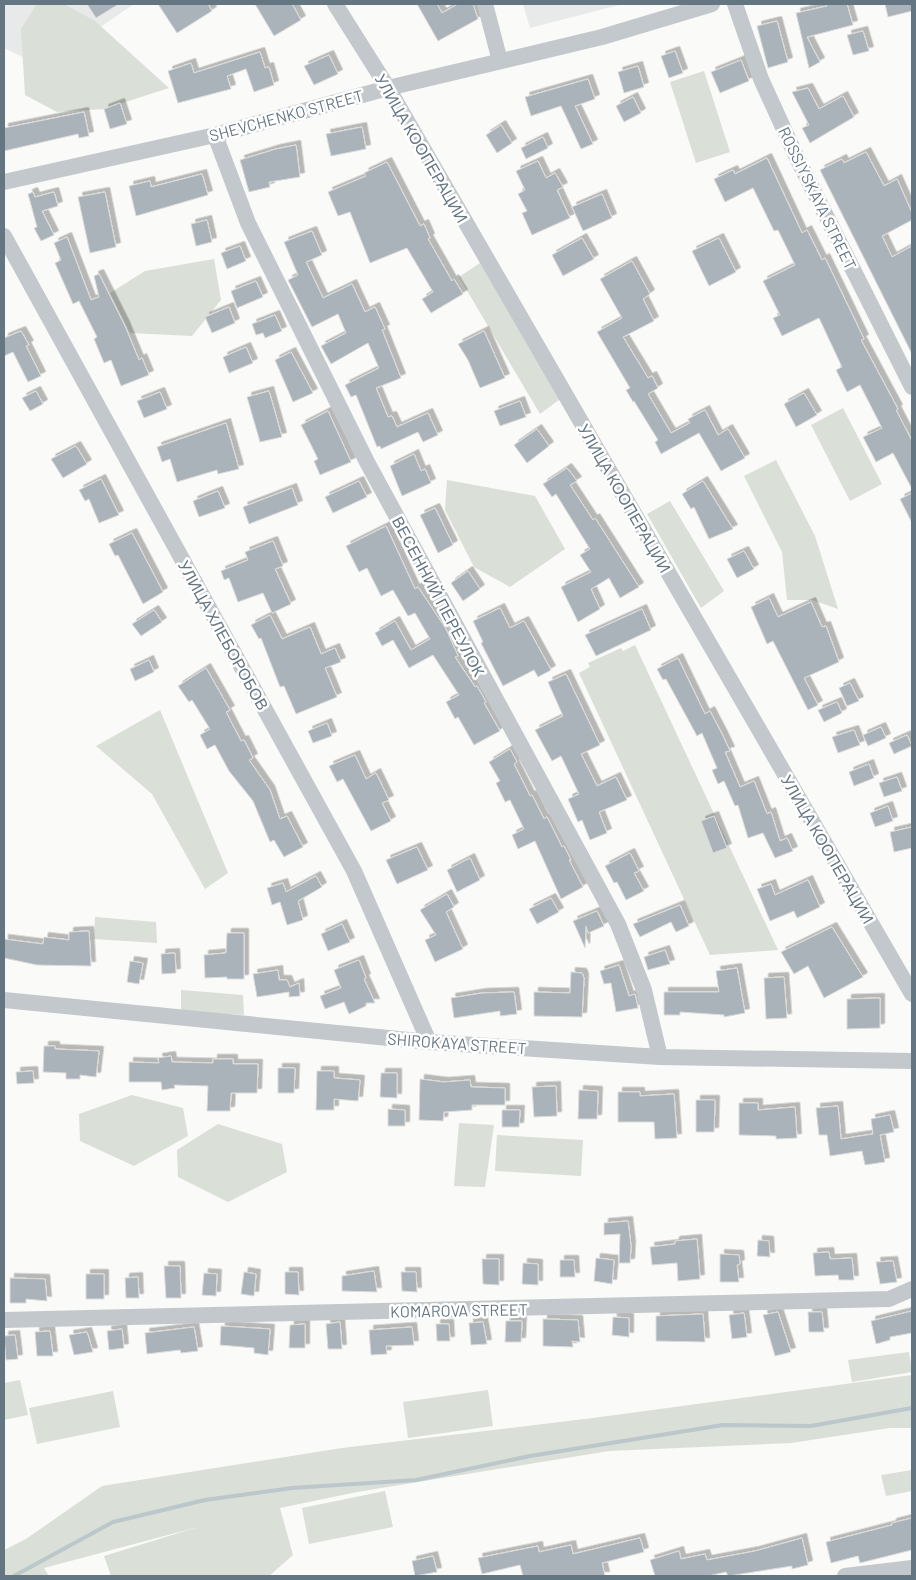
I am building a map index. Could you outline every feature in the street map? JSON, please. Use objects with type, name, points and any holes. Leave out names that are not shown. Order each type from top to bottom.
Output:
[{"type":"street","name":"УЛИЦА КООПЕРАЦИИ","points":[[335,4],[388,88],[912,994]]},
{"type":"street","points":[[485,4],[500,61]]},
{"type":"street","name":"SHEVCHENKO STREET","points":[[4,182],[215,135],[388,88],[602,37],[712,4]]},
{"type":"street","name":"ROSSIYSKAYA STREET","points":[[735,4],[761,79],[797,158],[912,388]]},
{"type":"street","name":"ВЕСЕННИЙ ПЕРЕУЛОК","points":[[215,135],[248,223],[367,462],[618,924],[644,990],[660,1057]]},
{"type":"street","name":"УЛИЦА ХЛЕБОРОБОВ","points":[[4,236],[354,871],[429,1042]]},
{"type":"street","name":"SHIROKAYA STREET","points":[[4,1000],[429,1042],[660,1057],[912,1061]]},
{"type":"street","name":"KOMAROVA STREET","points":[[4,1320],[889,1300],[912,1289]]},
{"type":"street","points":[[846,1576],[912,1568]]},
{"type":"shaded area","points":[[4,4],[134,4],[55,58],[35,63],[4,48]]},
{"type":"shaded area","points":[[37,4],[64,4],[95,21],[169,88],[104,109],[57,112],[25,95],[21,29]]},
{"type":"shaded area","points":[[523,4],[623,4],[530,28]]},
{"type":"shaded area","points":[[704,71],[730,152],[696,163],[670,82]]},
{"type":"shaded area","points":[[214,259],[221,300],[192,336],[130,333],[110,293],[145,271]]},
{"type":"shaded area","points":[[480,263],[563,397],[540,414],[459,277]]},
{"type":"shaded area","points":[[843,408],[882,484],[850,501],[811,425]]},
{"type":"shaded area","points":[[776,460],[815,536],[838,609],[812,600],[787,600],[782,552],[744,476]]},
{"type":"shaded area","points":[[447,480],[535,496],[565,549],[510,587],[474,567],[445,510]]},
{"type":"shaded area","points":[[670,501],[724,591],[701,608],[647,514]]},
{"type":"shaded area","points":[[635,645],[778,950],[710,955],[579,673],[590,667],[588,663],[621,648],[623,651]]},
{"type":"shaded area","points":[[160,710],[228,873],[205,889],[152,794],[96,746]]},
{"type":"shaded area","points":[[95,917],[156,922],[157,943],[94,939]]},
{"type":"shaded area","points":[[181,990],[243,995],[244,1015],[181,1012]]},
{"type":"shaded area","points":[[132,1095],[183,1108],[188,1136],[134,1166],[80,1141],[79,1114]]},
{"type":"shaded area","points":[[459,1123],[494,1125],[485,1187],[454,1186]]},
{"type":"shaded area","points":[[218,1124],[282,1144],[287,1172],[228,1202],[178,1177],[177,1150]]},
{"type":"shaded area","points":[[497,1135],[583,1140],[581,1176],[495,1171]]},
{"type":"shaded area","points":[[909,1352],[912,1372],[852,1382],[848,1360]]},
{"type":"shaded area","points":[[912,1375],[912,1428],[890,1428],[791,1443],[609,1451],[357,1492],[280,1508],[293,1555],[269,1576],[111,1576],[104,1556],[198,1527],[44,1568],[49,1576],[4,1576],[4,1550],[26,1539],[102,1486],[342,1448],[593,1418]]},
{"type":"shaded area","points":[[20,1380],[28,1415],[4,1420],[4,1383]]},
{"type":"shaded area","points":[[488,1390],[493,1426],[408,1438],[403,1402]]},
{"type":"shaded area","points":[[113,1391],[120,1427],[37,1444],[29,1408]]},
{"type":"shaded area","points":[[912,1470],[912,1491],[886,1496],[881,1475]]},
{"type":"shaded area","points":[[385,1491],[393,1527],[309,1544],[302,1508]]},
{"type":"building","points":[[87,4],[119,4],[96,18]]},
{"type":"building","points":[[158,4],[208,4],[212,11],[177,33]]},
{"type":"building","points":[[255,4],[292,4],[301,20],[274,36]]},
{"type":"building","points":[[417,4],[437,4],[442,13],[458,4],[473,4],[478,19],[438,41]]},
{"type":"building","points":[[826,4],[847,4],[853,25],[807,37],[820,62],[809,68],[796,13],[827,6]]},
{"type":"building","points":[[885,4],[912,4],[912,11],[888,17]]},
{"type":"building","points":[[777,21],[788,62],[768,68],[757,26]]},
{"type":"building","points":[[863,31],[869,51],[853,55],[847,35]]},
{"type":"building","points":[[675,51],[683,73],[669,78],[661,56]]},
{"type":"building","points":[[260,52],[265,68],[269,67],[274,85],[254,92],[246,69],[227,76],[231,89],[178,103],[168,71],[191,63],[194,73]]},
{"type":"building","points":[[329,55],[338,74],[314,85],[304,66]]},
{"type":"building","points":[[741,60],[749,81],[720,93],[711,72]]},
{"type":"building","points":[[638,66],[644,87],[624,93],[618,72]]},
{"type":"building","points":[[588,79],[595,99],[575,106],[593,144],[581,149],[561,106],[531,116],[525,97]]},
{"type":"building","points":[[808,88],[819,109],[843,96],[854,117],[810,143],[802,128],[809,125],[792,92]]},
{"type":"building","points":[[633,97],[641,113],[624,122],[616,106]]},
{"type":"building","points":[[120,103],[127,124],[110,129],[104,109]]},
{"type":"building","points":[[84,112],[89,136],[79,138],[78,134],[4,151],[4,128]]},
{"type":"building","points":[[501,125],[512,143],[497,153],[486,135]]},
{"type":"building","points":[[362,127],[366,149],[331,156],[326,134]]},
{"type":"building","points":[[543,137],[548,148],[526,159],[521,148]]},
{"type":"building","points":[[296,145],[300,177],[269,182],[270,187],[249,192],[240,160]]},
{"type":"building","points":[[866,152],[884,186],[897,179],[912,213],[912,220],[882,236],[892,257],[912,246],[912,354],[820,170],[842,159],[844,163]]},
{"type":"building","points":[[767,158],[802,233],[807,230],[822,260],[825,258],[864,339],[861,340],[898,409],[896,410],[912,441],[912,489],[893,453],[876,462],[863,437],[882,428],[860,385],[847,392],[836,370],[842,367],[819,318],[782,336],[773,318],[780,315],[763,281],[795,265],[778,230],[774,231],[753,188],[725,202],[714,179],[733,170],[735,174]]},
{"type":"building","points":[[538,161],[546,178],[555,173],[563,187],[557,190],[570,218],[532,235],[522,213],[527,211],[518,194],[525,190],[516,171]]},
{"type":"building","points":[[387,162],[420,226],[424,224],[430,238],[428,239],[452,281],[454,279],[463,294],[431,313],[422,299],[433,292],[407,248],[370,263],[350,212],[338,216],[328,192],[366,176],[364,173]]},
{"type":"building","points":[[202,174],[208,195],[136,216],[129,186],[150,181],[151,187]]},
{"type":"building","points":[[33,192],[35,197],[54,192],[58,206],[42,211],[54,235],[41,241],[34,228],[37,227],[28,194]]},
{"type":"building","points":[[105,192],[116,247],[90,253],[78,197]]},
{"type":"building","points":[[602,194],[612,218],[583,231],[572,207]]},
{"type":"building","points":[[207,220],[212,242],[196,246],[191,224]]},
{"type":"building","points":[[312,231],[322,255],[306,262],[323,298],[352,284],[365,312],[375,307],[385,329],[382,330],[401,378],[376,388],[388,417],[392,416],[397,427],[428,413],[438,435],[423,442],[418,432],[381,449],[380,446],[377,447],[356,395],[351,397],[345,385],[379,368],[368,343],[331,364],[321,346],[346,333],[338,314],[312,327],[288,280],[298,275],[284,242]]},
{"type":"building","points":[[67,237],[91,300],[99,297],[94,276],[99,274],[125,326],[139,360],[142,358],[149,375],[121,386],[111,360],[104,363],[94,339],[97,337],[79,301],[73,304],[55,263],[61,260],[54,243]]},
{"type":"building","points":[[582,238],[594,259],[563,276],[552,255]]},
{"type":"building","points":[[719,238],[736,272],[709,286],[692,251]]},
{"type":"building","points":[[240,246],[246,261],[227,269],[221,253]]},
{"type":"building","points":[[632,261],[650,294],[643,299],[654,321],[623,337],[648,378],[652,376],[658,388],[648,394],[671,433],[690,423],[688,419],[705,410],[718,435],[728,429],[745,458],[721,471],[699,433],[661,454],[655,442],[658,440],[626,390],[630,388],[597,332],[622,318],[600,279]]},
{"type":"building","points":[[256,281],[263,297],[237,308],[231,291]]},
{"type":"building","points":[[229,307],[235,323],[212,333],[205,317]]},
{"type":"building","points":[[275,315],[282,331],[265,338],[263,333],[256,335],[252,324]]},
{"type":"building","points":[[21,331],[29,345],[26,346],[41,376],[28,382],[13,352],[4,356],[4,338]]},
{"type":"building","points":[[484,331],[505,378],[480,388],[468,360],[458,344]]},
{"type":"building","points":[[246,347],[253,363],[229,373],[223,357]]},
{"type":"building","points":[[291,352],[313,393],[293,402],[275,360]]},
{"type":"building","points":[[36,391],[43,404],[30,411],[22,398]]},
{"type":"building","points":[[269,391],[282,437],[260,442],[247,397]]},
{"type":"building","points":[[160,392],[167,409],[144,418],[137,401]]},
{"type":"building","points":[[804,393],[817,415],[796,427],[784,404]]},
{"type":"building","points":[[520,401],[526,417],[500,426],[494,411]]},
{"type":"building","points":[[328,411],[351,462],[320,475],[314,461],[318,459],[301,425]]},
{"type":"building","points":[[226,423],[239,469],[218,474],[217,470],[177,482],[170,459],[162,462],[157,447]]},
{"type":"building","points":[[537,429],[549,446],[527,463],[514,445]]},
{"type":"building","points":[[76,446],[87,464],[63,478],[51,459]]},
{"type":"building","points":[[414,454],[421,471],[425,469],[431,483],[402,496],[390,466]]},
{"type":"building","points":[[567,468],[577,481],[570,485],[593,520],[595,518],[639,587],[620,598],[609,578],[591,589],[600,609],[578,622],[561,587],[591,572],[580,555],[590,549],[556,494],[552,497],[543,484]]},
{"type":"building","points":[[101,479],[119,515],[99,523],[89,499],[85,501],[79,490]]},
{"type":"building","points":[[359,481],[367,497],[333,513],[325,497]]},
{"type":"building","points":[[703,481],[733,529],[709,539],[694,507],[691,509],[682,494]]},
{"type":"building","points":[[292,488],[298,505],[249,524],[243,507]]},
{"type":"building","points":[[218,491],[225,508],[199,517],[193,501]]},
{"type":"building","points":[[912,493],[912,523],[900,499]]},
{"type":"building","points":[[435,508],[453,545],[438,553],[420,515]]},
{"type":"building","points":[[386,526],[415,589],[418,587],[446,629],[458,656],[455,657],[475,687],[477,686],[486,702],[484,703],[500,731],[474,745],[458,717],[455,719],[446,702],[459,695],[433,655],[409,668],[393,640],[382,646],[375,633],[395,621],[411,650],[430,639],[415,613],[408,616],[393,590],[381,596],[367,568],[359,572],[346,546]]},
{"type":"building","points":[[132,533],[163,592],[143,604],[118,555],[115,556],[109,544]]},
{"type":"building","points":[[273,541],[283,566],[275,569],[291,604],[272,613],[263,593],[238,602],[229,578],[224,580],[221,571],[248,560],[245,552]]},
{"type":"building","points":[[744,551],[754,569],[737,578],[727,559]]},
{"type":"building","points":[[468,571],[480,589],[463,601],[451,583]]},
{"type":"building","points":[[769,598],[778,617],[811,602],[822,627],[826,626],[839,662],[804,678],[818,705],[808,710],[773,641],[767,644],[751,607]]},
{"type":"building","points":[[500,608],[510,628],[524,621],[551,670],[538,677],[534,670],[503,686],[481,643],[483,642],[473,621]]},
{"type":"building","points":[[642,609],[651,630],[596,656],[585,635]]},
{"type":"building","points":[[154,610],[162,622],[141,636],[132,624]]},
{"type":"building","points":[[270,615],[282,639],[310,627],[321,654],[335,648],[341,662],[325,668],[337,697],[296,714],[284,686],[280,687],[261,638],[259,639],[251,625]]},
{"type":"building","points":[[678,658],[705,714],[710,711],[723,736],[730,751],[725,752],[740,787],[754,781],[767,814],[771,812],[780,841],[787,838],[793,851],[775,858],[763,833],[748,838],[738,805],[735,806],[724,781],[718,784],[712,770],[717,768],[702,733],[697,736],[666,679],[663,680],[657,669]]},
{"type":"building","points":[[149,660],[154,672],[135,681],[130,669]]},
{"type":"building","points":[[206,668],[230,710],[226,712],[241,741],[244,740],[253,758],[249,760],[270,790],[280,819],[287,816],[303,847],[284,857],[274,840],[270,842],[253,801],[229,771],[215,745],[207,749],[200,735],[210,729],[192,700],[189,702],[178,686]]},
{"type":"building","points":[[566,674],[600,745],[581,754],[597,786],[616,777],[627,800],[599,812],[607,833],[590,840],[582,820],[578,822],[568,799],[579,794],[561,756],[552,761],[535,730],[563,716],[548,682]]},
{"type":"building","points":[[850,683],[859,701],[847,706],[839,688]]},
{"type":"building","points":[[837,702],[842,713],[824,722],[818,710]]},
{"type":"building","points":[[327,723],[332,736],[313,743],[308,731]]},
{"type":"building","points":[[881,727],[886,738],[868,746],[863,735]]},
{"type":"building","points":[[854,730],[860,745],[838,753],[832,737]]},
{"type":"building","points":[[907,735],[912,746],[894,754],[889,743]]},
{"type":"building","points":[[510,749],[517,762],[514,764],[530,796],[532,795],[544,819],[547,817],[562,847],[564,846],[583,887],[561,899],[535,841],[518,849],[512,835],[524,829],[510,800],[505,802],[496,783],[500,781],[489,762]]},
{"type":"building","points":[[355,755],[366,779],[376,773],[389,800],[382,803],[391,821],[371,831],[343,779],[337,782],[329,766]]},
{"type":"building","points":[[869,764],[874,778],[854,786],[849,772]]},
{"type":"building","points":[[897,777],[902,791],[884,797],[879,783]]},
{"type":"building","points":[[888,806],[893,821],[875,827],[870,813]]},
{"type":"building","points":[[714,816],[727,848],[713,853],[701,821]]},
{"type":"building","points":[[912,827],[912,848],[894,852],[890,832]]},
{"type":"building","points":[[417,847],[428,870],[397,884],[386,860]]},
{"type":"building","points":[[630,853],[639,871],[634,873],[644,891],[626,900],[617,882],[614,883],[605,866]]},
{"type":"building","points":[[470,858],[480,880],[457,892],[447,870]]},
{"type":"building","points":[[316,876],[322,887],[298,901],[303,920],[287,925],[280,902],[272,905],[267,888],[283,883],[286,892]]},
{"type":"building","points":[[808,880],[820,907],[797,918],[794,911],[770,921],[757,889],[771,884],[775,895]]},
{"type":"building","points":[[447,894],[454,907],[446,912],[463,949],[435,962],[425,940],[436,935],[420,910]]},
{"type":"building","points":[[551,898],[559,912],[537,924],[529,909]]},
{"type":"building","points":[[680,905],[689,926],[676,932],[671,922],[640,937],[633,924]]},
{"type":"building","points":[[597,911],[604,926],[588,933],[586,926],[585,948],[573,921]]},
{"type":"building","points":[[342,924],[350,942],[328,951],[321,934]]},
{"type":"building","points":[[832,927],[863,977],[824,998],[808,966],[794,974],[781,952]]},
{"type":"building","points":[[89,931],[91,966],[37,965],[4,958],[4,939],[43,944],[44,937],[69,940],[69,932]]},
{"type":"building","points":[[227,933],[244,933],[244,979],[227,979],[227,977],[205,978],[204,955],[226,953]]},
{"type":"building","points":[[665,950],[670,964],[648,970],[644,957]]},
{"type":"building","points":[[175,953],[176,973],[162,974],[161,954]]},
{"type":"building","points":[[359,960],[366,978],[364,979],[375,1003],[366,1003],[366,1006],[349,1014],[344,1002],[325,1009],[320,996],[341,988],[334,970]]},
{"type":"building","points":[[130,961],[143,963],[139,984],[127,982]]},
{"type":"building","points":[[619,965],[629,996],[635,994],[638,1008],[616,1012],[611,983],[604,984],[600,971]]},
{"type":"building","points":[[737,968],[745,1013],[724,1017],[724,1015],[680,1012],[680,1015],[664,1015],[664,992],[719,992],[716,971]]},
{"type":"building","points":[[278,970],[279,980],[287,980],[290,987],[299,983],[300,996],[289,997],[289,992],[257,997],[253,974]]},
{"type":"building","points":[[571,972],[582,973],[584,978],[582,1017],[534,1016],[534,992],[570,993]]},
{"type":"building","points":[[784,977],[787,1018],[766,1019],[764,978]]},
{"type":"building","points":[[514,992],[517,1014],[500,1016],[500,1011],[454,1018],[451,998],[482,993]]},
{"type":"building","points":[[880,998],[880,1028],[847,1029],[847,999]]},
{"type":"building","points":[[44,1046],[55,1046],[55,1049],[99,1051],[96,1077],[80,1075],[80,1079],[66,1079],[66,1073],[43,1072]]},
{"type":"building","points":[[171,1056],[172,1062],[213,1063],[213,1059],[233,1059],[233,1064],[258,1064],[257,1093],[231,1093],[230,1111],[207,1111],[208,1086],[174,1085],[175,1088],[162,1090],[161,1082],[129,1082],[129,1062],[159,1063],[158,1058]]},
{"type":"building","points":[[278,1068],[295,1068],[294,1093],[278,1093]]},
{"type":"building","points":[[33,1071],[34,1083],[17,1084],[16,1072]]},
{"type":"building","points":[[317,1071],[334,1071],[334,1078],[360,1080],[358,1101],[334,1099],[334,1110],[316,1110]]},
{"type":"building","points":[[381,1073],[397,1073],[397,1098],[380,1097]]},
{"type":"building","points":[[420,1079],[444,1082],[470,1080],[471,1087],[505,1088],[505,1105],[472,1105],[472,1110],[444,1112],[443,1121],[419,1120]]},
{"type":"building","points":[[556,1086],[557,1116],[534,1117],[532,1087]]},
{"type":"building","points":[[579,1090],[598,1091],[597,1119],[578,1119]]},
{"type":"building","points":[[618,1092],[640,1092],[640,1096],[674,1094],[677,1138],[655,1139],[654,1122],[618,1122]]},
{"type":"building","points":[[696,1100],[715,1100],[714,1132],[696,1132]]},
{"type":"building","points":[[739,1103],[758,1103],[758,1110],[795,1107],[797,1138],[776,1139],[776,1136],[739,1135]]},
{"type":"building","points":[[838,1106],[841,1139],[873,1134],[871,1119],[890,1115],[894,1132],[880,1135],[885,1162],[865,1165],[862,1151],[830,1156],[827,1135],[819,1135],[816,1108]]},
{"type":"building","points":[[388,1109],[405,1110],[405,1126],[388,1126]]},
{"type":"building","points":[[502,1110],[520,1110],[519,1127],[502,1127]]},
{"type":"building","points":[[628,1221],[631,1246],[630,1263],[619,1263],[620,1234],[604,1235],[604,1223]]},
{"type":"building","points":[[697,1239],[700,1279],[678,1281],[677,1263],[652,1265],[650,1247],[675,1244],[675,1241]]},
{"type":"building","points":[[758,1240],[769,1241],[770,1257],[757,1256]]},
{"type":"building","points":[[829,1252],[830,1259],[852,1258],[854,1280],[839,1280],[838,1275],[815,1276],[813,1253]]},
{"type":"building","points":[[720,1254],[739,1255],[740,1264],[737,1265],[739,1282],[720,1282]]},
{"type":"building","points":[[596,1258],[614,1260],[612,1284],[594,1281]]},
{"type":"building","points":[[482,1259],[499,1259],[499,1285],[483,1284]]},
{"type":"building","points":[[560,1260],[574,1260],[575,1277],[560,1277]]},
{"type":"building","points":[[893,1261],[897,1282],[880,1284],[876,1262]]},
{"type":"building","points":[[523,1263],[538,1264],[538,1285],[522,1284]]},
{"type":"building","points":[[164,1266],[180,1266],[181,1298],[166,1298]]},
{"type":"building","points":[[374,1271],[377,1292],[342,1291],[342,1276]]},
{"type":"building","points":[[244,1272],[256,1274],[254,1296],[241,1294]]},
{"type":"building","points":[[285,1272],[298,1272],[299,1295],[285,1294]]},
{"type":"building","points":[[401,1272],[416,1272],[417,1292],[402,1291]]},
{"type":"building","points":[[204,1273],[217,1274],[216,1296],[202,1295]]},
{"type":"building","points":[[86,1274],[104,1274],[104,1299],[86,1299]]},
{"type":"building","points":[[138,1277],[139,1298],[126,1298],[125,1278]]},
{"type":"building","points":[[10,1278],[45,1279],[47,1301],[26,1299],[26,1303],[10,1303]]},
{"type":"building","points":[[912,1311],[912,1333],[890,1337],[890,1340],[876,1344],[871,1321]]},
{"type":"building","points":[[778,1312],[791,1352],[775,1356],[763,1315]]},
{"type":"building","points":[[808,1312],[822,1312],[824,1332],[809,1332]]},
{"type":"building","points":[[744,1313],[747,1337],[732,1339],[729,1315]]},
{"type":"building","points":[[703,1314],[705,1342],[656,1341],[656,1316]]},
{"type":"building","points":[[613,1317],[629,1318],[629,1337],[612,1335]]},
{"type":"building","points":[[543,1319],[578,1320],[580,1342],[572,1341],[573,1347],[543,1346]]},
{"type":"building","points":[[506,1321],[522,1321],[521,1342],[505,1342]]},
{"type":"building","points":[[340,1322],[342,1349],[328,1349],[326,1324]]},
{"type":"building","points":[[483,1322],[487,1344],[471,1345],[469,1323]]},
{"type":"building","points":[[305,1324],[305,1348],[289,1348],[290,1325]]},
{"type":"building","points":[[436,1324],[449,1324],[450,1341],[437,1341]]},
{"type":"building","points":[[221,1326],[270,1329],[268,1355],[254,1353],[254,1348],[220,1345]]},
{"type":"building","points":[[194,1327],[198,1351],[181,1353],[180,1350],[147,1354],[145,1333]]},
{"type":"building","points":[[412,1327],[414,1345],[386,1346],[387,1354],[371,1355],[369,1330]]},
{"type":"building","points":[[122,1329],[124,1348],[109,1350],[107,1331]]},
{"type":"building","points":[[50,1331],[53,1356],[37,1356],[35,1332]]},
{"type":"building","points":[[87,1332],[93,1352],[74,1355],[69,1335]]},
{"type":"building","points":[[15,1335],[18,1359],[6,1360],[4,1336]]},
{"type":"building","points":[[912,1518],[912,1550],[860,1563],[858,1556],[831,1563],[826,1542]]},
{"type":"building","points":[[640,1538],[644,1552],[602,1563],[605,1576],[523,1576],[520,1565],[482,1574],[478,1558],[538,1546],[539,1552],[571,1545],[573,1554]]},
{"type":"building","points":[[802,1538],[808,1565],[792,1569],[792,1566],[728,1576],[726,1572],[708,1576],[655,1576],[650,1560],[679,1551],[681,1559],[705,1554],[707,1560],[755,1551]]},
{"type":"building","points":[[433,1556],[437,1572],[415,1576],[412,1561]]},
{"type":"waterway","points":[[14,1576],[113,1522],[205,1500],[292,1488],[416,1480],[530,1456],[723,1425],[811,1426],[912,1408]]}]
